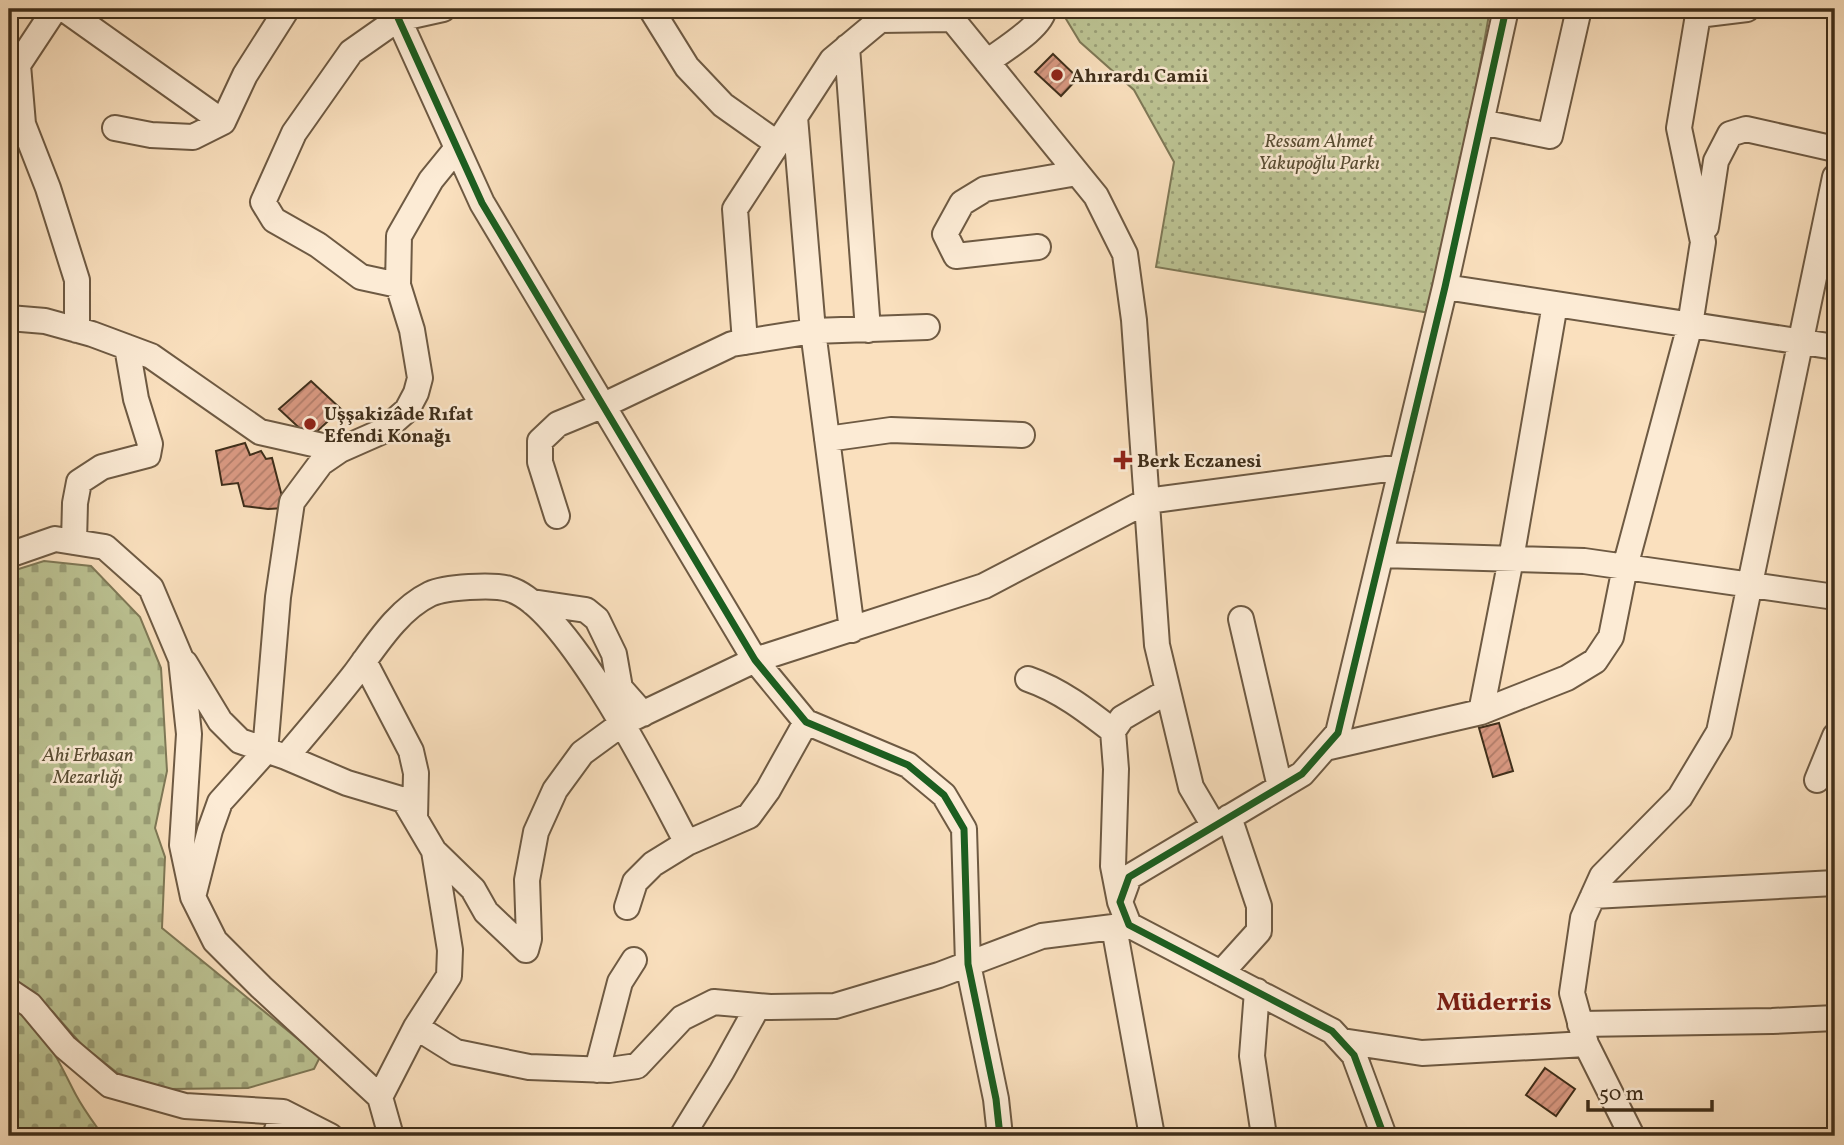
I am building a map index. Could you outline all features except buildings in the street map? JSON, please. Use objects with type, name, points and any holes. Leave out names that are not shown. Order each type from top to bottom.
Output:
[{"type":"street","points":[[55,9],[13,64],[23,124],[48,188],[77,280],[77,330]]},
{"type":"street","points":[[64,9],[223,122]]},
{"type":"street","points":[[115,128],[151,135],[193,137],[223,122],[245,75],[287,9]]},
{"type":"street","points":[[398,285],[361,277],[317,244],[274,220],[263,202],[295,134],[351,52],[396,14],[443,9]]},
{"type":"street","points":[[651,9],[687,67],[723,105],[778,144]]},
{"type":"street","points":[[987,62],[1036,25],[1044,9]]},
{"type":"street","points":[[1121,918],[1129,877],[1302,774],[1338,733],[1445,287],[1506,9]]},
{"type":"street","points":[[1482,122],[1550,136],[1579,9]]},
{"type":"street","points":[[1703,242],[1679,128],[1698,12],[1747,9]]},
{"type":"street","points":[[396,14],[482,203],[755,660],[806,722],[908,765],[944,795],[964,829],[968,964],[996,1099],[1000,1136]]},
{"type":"street","points":[[745,342],[735,209],[832,60],[880,20],[948,14],[1096,196],[1125,254],[1134,320],[1157,645],[1191,787],[1222,822],[1259,906],[1259,932],[1221,973]]},
{"type":"street","points":[[847,47],[868,330]]},
{"type":"street","points":[[795,117],[813,331],[852,630]]},
{"type":"street","points":[[1325,748],[1481,712],[1567,678],[1595,661],[1611,637],[1625,567],[1690,325],[1716,161],[1730,134],[1746,129],[1835,149]]},
{"type":"street","points":[[276,754],[278,597],[292,502],[321,463],[340,450],[383,431],[407,410],[416,393],[420,378],[412,330],[398,285],[399,236],[431,180],[457,148]]},
{"type":"street","points":[[1038,247],[956,256],[944,234],[962,203],[985,189],[1077,173]]},
{"type":"street","points":[[1632,1136],[1583,1034],[1572,993],[1583,918],[1602,876],[1680,797],[1719,732],[1835,177]]},
{"type":"street","points":[[1445,287],[1835,347]]},
{"type":"street","points":[[1481,712],[1511,559],[1555,304]]},
{"type":"street","points":[[9,318],[45,321],[150,356],[260,432],[340,450]]},
{"type":"street","points":[[557,516],[540,461],[540,441],[558,424],[732,344],[813,331],[927,327]]},
{"type":"street","points":[[74,542],[75,503],[79,482],[102,467],[148,455],[150,444],[136,399],[127,348]]},
{"type":"street","points":[[827,439],[891,430],[1022,435]]},
{"type":"street","points":[[9,555],[54,539],[105,547],[151,588],[181,656],[220,721],[240,741],[347,783],[404,800],[434,851],[473,889],[486,912],[526,950],[529,939],[527,880],[536,832],[555,790],[582,753],[633,719],[755,660],[984,586],[1147,501],[1402,467]]},
{"type":"street","points":[[1381,555],[1584,561],[1835,597]]},
{"type":"street","points":[[193,897],[220,802],[276,754],[364,661],[396,619],[430,594],[467,587],[510,589],[532,602],[564,634],[633,719]]},
{"type":"street","points":[[532,602],[586,610],[597,619],[614,654],[620,688],[687,843]]},
{"type":"street","points":[[1241,619],[1280,787]]},
{"type":"street","points":[[181,656],[189,734],[182,845],[193,897],[215,941],[380,1097],[391,1136]]},
{"type":"street","points":[[364,661],[411,751],[415,772],[415,818]]},
{"type":"street","points":[[1028,679],[1045,685],[1112,731]]},
{"type":"street","points":[[1152,1136],[1113,866],[1116,769],[1112,731],[1122,718],[1168,691]]},
{"type":"street","points":[[626,907],[635,882],[653,864],[687,843],[749,816],[768,790],[806,722]]},
{"type":"street","points":[[1817,780],[1835,736]]},
{"type":"street","points":[[380,1097],[416,1027],[449,976],[450,950],[434,851]]},
{"type":"street","points":[[1592,896],[1835,883]]},
{"type":"street","points":[[416,1027],[456,1052],[528,1068],[597,1070],[637,1066],[682,1018],[714,1002],[758,1006],[835,1006],[939,975],[1042,936],[1121,918],[1332,1031],[1354,1055],[1384,1136]]},
{"type":"street","points":[[597,1070],[620,982],[634,960]]},
{"type":"street","points":[[9,991],[30,1005],[65,1047],[110,1085],[185,1106],[283,1112],[330,1136]]},
{"type":"street","points":[[1257,991],[1252,1056],[1264,1136]]},
{"type":"street","points":[[682,1136],[758,1006]]},
{"type":"street","points":[[1342,1041],[1422,1053],[1583,1034],[1835,1018]]},
{"type":"street","points":[[275,1136],[283,1112]]},
{"type":"green space","name":"Ressam Ahmet Yakupoğlu Parkı","points":[[1060,9],[1490,9],[1436,314],[1156,267],[1174,162],[1134,90],[1080,42]]},
{"type":"green space","name":"Ahi Erbasan Mezarlığı","points":[[44,561],[91,566],[140,617],[161,668],[167,771],[155,828],[165,857],[162,928],[320,1057],[314,1069],[248,1088],[170,1089],[120,1075],[82,1045],[52,1011],[42,1008],[9,984],[9,572]]},
{"type":"green space","points":[[9,1006],[32,1024],[49,1045],[82,1106],[103,1136],[9,1136]]},
{"type":"cycle path","points":[[394,9],[482,203],[755,660],[806,722],[908,765],[944,795],[964,829],[968,964],[996,1099],[1000,1136]]},
{"type":"cycle path","points":[[1384,1136],[1354,1055],[1332,1031],[1129,925],[1120,902],[1129,877],[1302,774],[1338,733],[1445,287],[1506,9]]},
{"type":"place","name":"Ahırardı Camii","points":[[1057,75]]},
{"type":"place","name":"Uşşakizâde Rıfat Efendi Konağı","points":[[310,424]]},
{"type":"place","name":"Berk Eczanesi","points":[[1123,460]]},
{"type":"district","name":"Müderris","points":[[1494,1001]]}]
